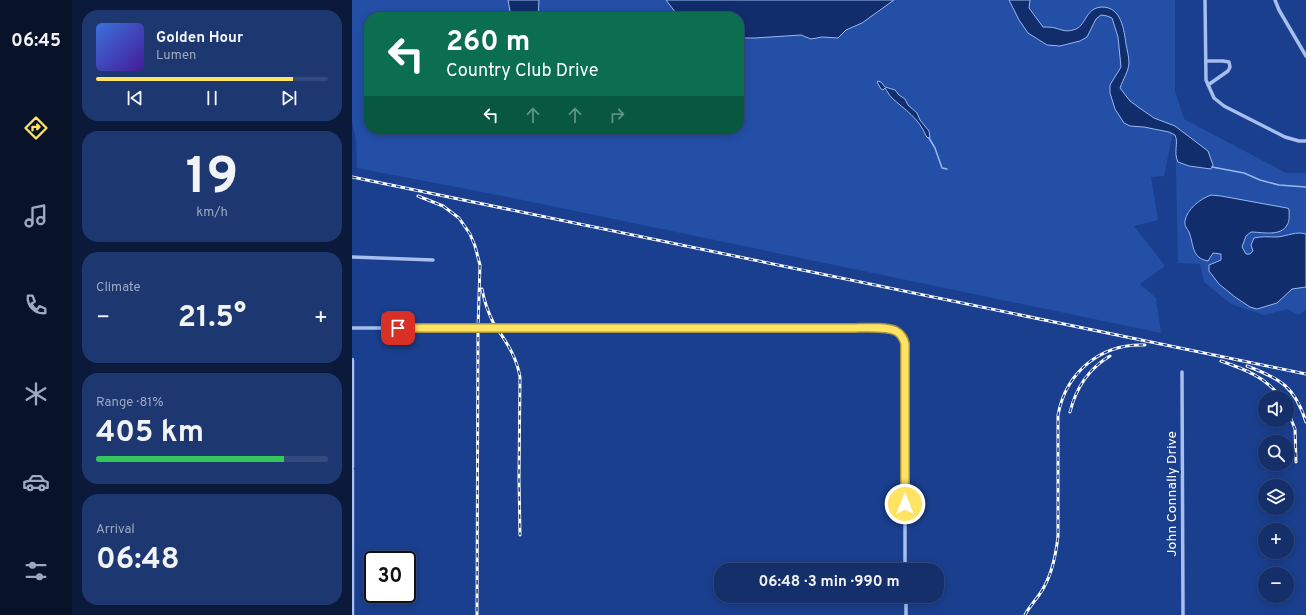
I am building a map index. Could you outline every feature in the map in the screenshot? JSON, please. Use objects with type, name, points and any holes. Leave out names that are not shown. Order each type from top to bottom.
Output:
[{"type":"street","points":[[1205,0],[1206,80],[1214,98],[1224,106],[1285,138],[1306,141]]},
{"type":"street","points":[[1275,0],[1306,56]]},
{"type":"street","points":[[1206,61],[1229,62],[1230,67],[1228,71],[1208,85]]},
{"type":"street","points":[[352,257],[433,260]]},
{"type":"street","points":[[352,328],[852,328],[896,331],[904,339],[905,344],[905,563]]},
{"type":"street","points":[[352,360],[352,467]]},
{"type":"street","name":"John Connally Drive","points":[[1182,372],[1183,615]]},
{"type":"street","points":[[352,470],[352,615]]},
{"type":"street","points":[[906,603],[906,615]]},
{"type":"shaded area","points":[[352,0],[1175,0],[1175,91],[1184,119],[1286,173],[1306,173],[1306,310],[1299,315],[1287,309],[1264,315],[1231,304],[1204,282],[1200,264],[1178,263],[1175,124],[1164,176],[1151,177],[1158,220],[1134,226],[1165,266],[1140,284],[1156,298],[1161,333],[503,196],[357,168],[356,140],[352,120]]},
{"type":"shaded area","points":[[508,0],[539,0],[538,12],[510,12]]},
{"type":"shaded area","points":[[666,0],[894,0],[862,23],[846,30],[838,38],[822,37],[811,39],[801,35],[744,38],[744,12],[675,12]]},
{"type":"shaded area","points":[[1009,0],[1030,0],[1029,8],[1043,27],[1052,27],[1066,31],[1071,31],[1078,28],[1096,8],[1109,8],[1114,11],[1118,15],[1123,27],[1129,61],[1128,70],[1120,88],[1130,101],[1141,109],[1154,118],[1175,126],[1208,151],[1213,165],[1211,169],[1189,166],[1178,162],[1176,155],[1175,135],[1169,132],[1144,127],[1130,126],[1124,123],[1115,109],[1110,93],[1110,85],[1121,67],[1118,37],[1112,18],[1101,15],[1096,19],[1087,37],[1080,41],[1060,46],[1047,45],[1028,33],[1019,20]]},
{"type":"shaded area","points":[[878,81],[885,87],[895,90],[905,99],[929,131],[930,138],[926,136],[916,119],[892,98],[885,88],[883,90],[881,89],[877,82]]},
{"type":"shaded area","points":[[1211,195],[1289,209],[1289,222],[1284,229],[1270,233],[1251,232],[1246,236],[1242,247],[1246,254],[1250,254],[1253,251],[1251,245],[1254,238],[1277,237],[1295,233],[1306,234],[1306,287],[1292,289],[1277,303],[1257,309],[1250,307],[1219,284],[1209,271],[1209,265],[1221,260],[1221,254],[1213,253],[1208,261],[1199,257],[1194,250],[1185,224],[1188,212],[1198,202]]},
{"type":"waterway","points":[[929,138],[935,148],[942,168],[947,169]]},
{"type":"waterway","points":[[1212,167],[1244,173],[1260,180],[1279,185],[1306,187]]},
{"type":"railway","points":[[352,177],[1306,374]]},
{"type":"railway","points":[[418,196],[443,206],[459,218],[470,234],[480,265],[478,328],[477,615]]},
{"type":"railway","points":[[482,289],[491,318],[513,354],[520,377],[520,535]]},
{"type":"railway","points":[[1025,615],[1042,591],[1054,562],[1058,536],[1058,415],[1062,400],[1077,373],[1100,355],[1114,349],[1145,345]]},
{"type":"railway","points":[[1070,412],[1079,387],[1089,373],[1110,356]]},
{"type":"railway","points":[[1221,361],[1254,375],[1269,384],[1275,391]]},
{"type":"railway","points":[[1247,366],[1269,375],[1285,386],[1297,400],[1306,422]]},
{"type":"railway","points":[[1294,426],[1296,462]]},
{"type":"route","points":[[398,328],[852,328],[896,331],[904,339],[905,344],[905,504]]}]
